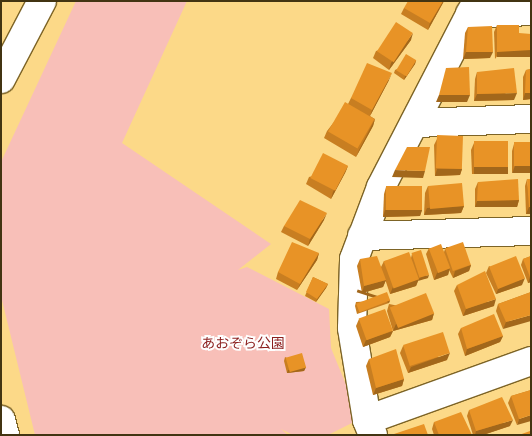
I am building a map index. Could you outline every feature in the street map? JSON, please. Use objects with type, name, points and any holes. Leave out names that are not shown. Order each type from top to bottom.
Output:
[{"type":"street","points":[[1,79],[42,1]]},
{"type":"street","points":[[531,12],[474,8],[381,187],[362,236],[354,259],[352,328],[370,427],[531,361]]},
{"type":"street","points":[[414,123],[531,119]]},
{"type":"street","points":[[362,236],[531,231]]},
{"type":"street","points":[[1,420],[5,435]]},
{"type":"green space","name":"あおぞら公園","points":[[76,1],[187,1],[122,143],[271,244],[238,270],[247,267],[329,309],[331,348],[360,419],[328,435],[293,435],[281,429],[288,435],[35,435],[1,296],[1,162]]},
{"type":"building","points":[[408,1],[443,1],[430,23],[404,8]]},
{"type":"building","points":[[396,22],[413,33],[394,62],[377,51]]},
{"type":"building","points":[[497,25],[519,25],[519,33],[531,34],[531,50],[497,52]]},
{"type":"building","points":[[492,26],[493,52],[466,52],[468,27]]},
{"type":"building","points":[[406,54],[416,60],[407,76],[396,70]]},
{"type":"building","points":[[367,63],[392,73],[372,110],[351,98]]},
{"type":"building","points":[[469,67],[470,95],[439,95],[446,68]]},
{"type":"building","points":[[514,68],[517,93],[477,94],[477,72]]},
{"type":"building","points":[[531,69],[531,93],[525,93],[526,70]]},
{"type":"building","points":[[345,102],[374,119],[357,148],[328,131]]},
{"type":"building","points":[[437,135],[463,136],[462,169],[436,168]]},
{"type":"building","points":[[474,141],[508,141],[508,167],[474,167]]},
{"type":"building","points":[[514,142],[531,142],[531,166],[514,166]]},
{"type":"building","points":[[407,147],[430,147],[425,171],[395,170]]},
{"type":"building","points":[[323,153],[348,166],[335,191],[310,178]]},
{"type":"building","points":[[518,179],[519,200],[477,201],[478,182]]},
{"type":"building","points":[[527,179],[531,179],[531,207],[529,207]]},
{"type":"building","points":[[462,183],[464,206],[430,209],[428,186]]},
{"type":"building","points":[[386,186],[422,186],[422,210],[386,210]]},
{"type":"building","points":[[300,200],[327,213],[310,239],[284,226]]},
{"type":"building","points":[[292,242],[319,253],[300,284],[278,272]]},
{"type":"building","points":[[463,242],[471,265],[453,271],[445,248]]},
{"type":"building","points":[[441,244],[450,268],[438,273],[429,249]]},
{"type":"building","points":[[421,250],[429,275],[420,278],[411,253]]},
{"type":"building","points":[[409,252],[419,279],[394,288],[384,261]]},
{"type":"building","points":[[377,256],[386,280],[364,286],[360,259]]},
{"type":"building","points":[[516,256],[525,278],[498,289],[489,267]]},
{"type":"building","points":[[531,256],[531,276],[530,277],[523,259]]},
{"type":"building","points":[[485,271],[496,299],[466,309],[457,285]]},
{"type":"building","points":[[313,277],[328,284],[317,299],[306,292]]},
{"type":"building","points":[[387,292],[390,300],[359,312],[356,304]]},
{"type":"building","points":[[531,292],[531,315],[506,322],[498,304]]},
{"type":"building","points":[[426,293],[434,313],[398,328],[390,308]]},
{"type":"building","points":[[385,309],[393,331],[367,340],[359,319]]},
{"type":"building","points":[[494,314],[503,336],[467,349],[461,328]]},
{"type":"building","points":[[443,332],[450,353],[410,366],[403,345]]},
{"type":"building","points":[[396,349],[404,379],[376,388],[369,359]]},
{"type":"building","points":[[302,353],[306,367],[290,372],[286,358]]},
{"type":"building","points":[[531,390],[531,415],[519,419],[511,396]]},
{"type":"building","points":[[502,397],[513,420],[476,431],[469,410]]},
{"type":"building","points":[[461,412],[472,435],[439,435],[434,422]]},
{"type":"building","points":[[424,424],[428,435],[394,434]]},
{"type":"building","points":[[530,431],[531,435],[519,435]]}]
